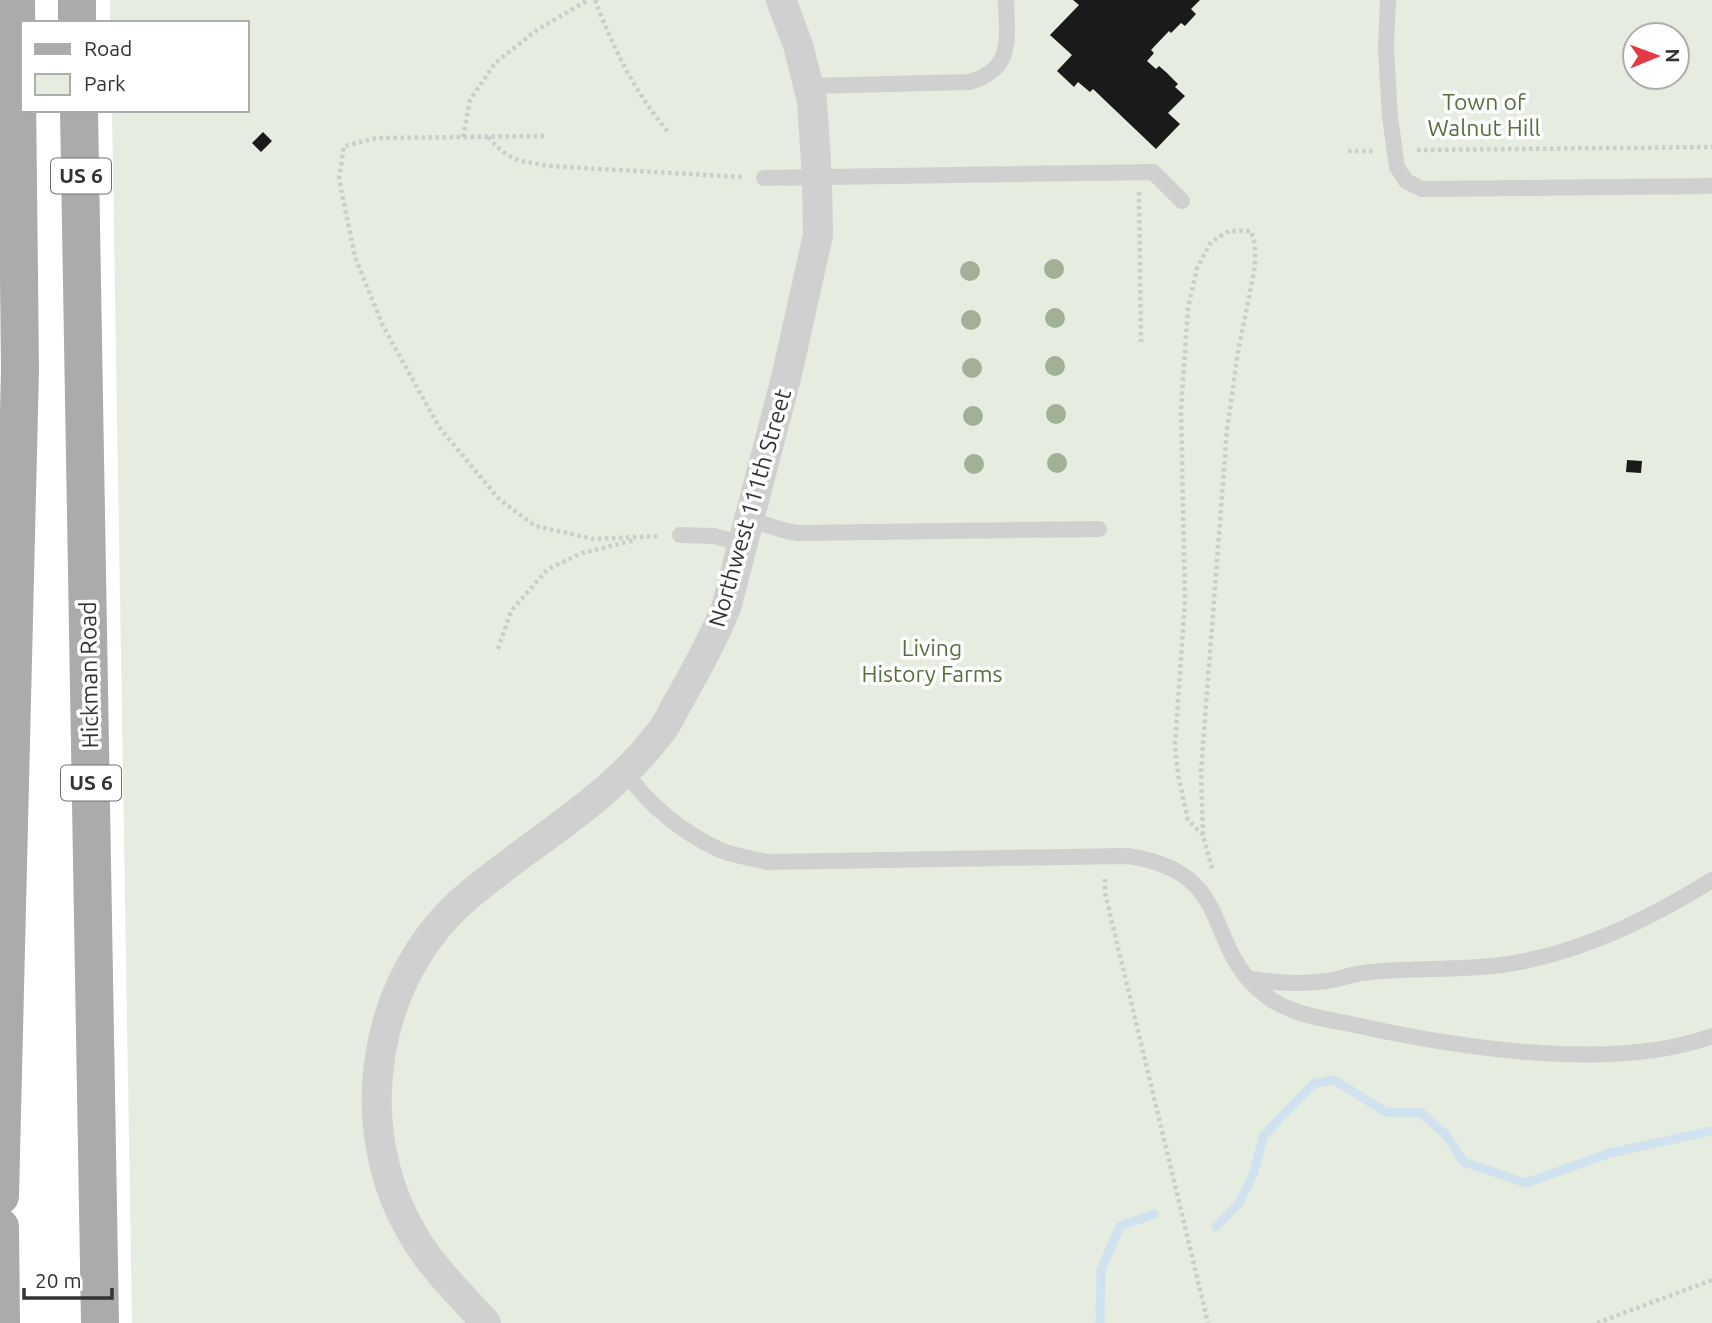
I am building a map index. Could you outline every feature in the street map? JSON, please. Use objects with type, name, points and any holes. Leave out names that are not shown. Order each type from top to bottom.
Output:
[{"type":"main road","name":"US 6","points":[[0,1196],[1,1040],[20,398],[16,0]]},
{"type":"main road","points":[[76,0],[77,21]]},
{"type":"main road","name":"Hickman Road","points":[[79,112],[100,1323]]},
{"type":"main road","points":[[0,1227],[1,1323]]},
{"type":"street","name":"Northwest 111th Street","points":[[486,1323],[421,1248],[389,1182],[380,1144],[376,1106],[377,1069],[385,1031],[397,994],[414,960],[444,919],[468,896],[597,798],[625,771],[660,733],[712,643],[733,586],[747,532],[810,274],[818,223],[815,124],[809,86],[798,45],[781,0]]},
{"type":"lane","points":[[809,86],[968,82],[980,79],[994,70],[1004,56],[1007,40],[1006,0]]},
{"type":"lane","points":[[1388,0],[1386,49],[1390,117],[1397,167],[1406,181],[1422,189],[1712,186]]},
{"type":"lane","points":[[764,178],[1153,172],[1182,201]]},
{"type":"lane","points":[[680,535],[714,536],[747,532],[767,524],[789,533],[1099,529]]},
{"type":"lane","points":[[625,771],[635,784],[689,834],[722,851],[767,862],[1128,856],[1151,860],[1168,866],[1190,880],[1207,900],[1245,977],[1266,996],[1285,1008],[1375,1030],[1460,1045],[1581,1054],[1634,1053],[1683,1045],[1712,1036]]},
{"type":"lane","points":[[1245,977],[1290,984],[1328,981],[1361,973],[1504,964],[1545,955],[1622,929],[1676,902],[1712,880]]},
{"type":"path","points":[[463,137],[471,100],[495,63],[537,30],[588,0]]},
{"type":"path","points":[[594,0],[624,67],[670,134]]},
{"type":"path","points":[[487,136],[502,154],[548,166],[764,178]]},
{"type":"path","points":[[544,136],[377,138],[344,146],[339,178],[355,257],[383,326],[439,427],[499,499],[535,526],[594,539],[680,535]]},
{"type":"path","points":[[1348,151],[1712,147]]},
{"type":"path","points":[[1139,172],[1141,342]]},
{"type":"path","points":[[1229,231],[1251,232],[1255,245],[1255,267],[1238,352],[1227,430],[1215,572],[1201,771],[1203,835],[1188,820],[1178,775],[1175,745],[1185,601],[1181,410],[1188,308],[1197,268],[1211,242],[1229,231]]},
{"type":"path","points":[[498,649],[511,611],[548,569],[582,553],[626,541],[660,536]]},
{"type":"path","points":[[1104,857],[1105,893],[1208,1323]]},
{"type":"path","points":[[1597,1323],[1712,1280]]},
{"type":"green space","name":"Living History Farms","points":[[110,0],[1712,0],[1712,1323],[132,1323],[112,112],[248,112],[248,21],[110,21]]},
{"type":"building","points":[[1073,0],[1200,0],[1191,9],[1196,14],[1185,26],[1181,23],[1171,33],[1169,31],[1151,50],[1154,53],[1147,61],[1156,69],[1159,66],[1167,73],[1178,84],[1175,87],[1185,96],[1168,113],[1180,124],[1156,149],[1093,89],[1090,92],[1078,82],[1074,87],[1057,71],[1072,55],[1050,35],[1079,5]]},
{"type":"building","points":[[263,132],[272,141],[261,152],[252,143]]},
{"type":"building","points":[[1627,460],[1642,461],[1641,473],[1626,472]]},
{"type":"waterway","points":[[1216,1227],[1239,1203],[1253,1175],[1264,1135],[1314,1083],[1334,1080],[1386,1112],[1421,1113],[1446,1135],[1464,1162],[1526,1183],[1610,1153],[1712,1131]]},
{"type":"waterway","points":[[1100,1323],[1101,1270],[1120,1226],[1154,1214]]},
{"type":"park label","name":"Town of Walnut Hill","points":[[1484,115]]}]
